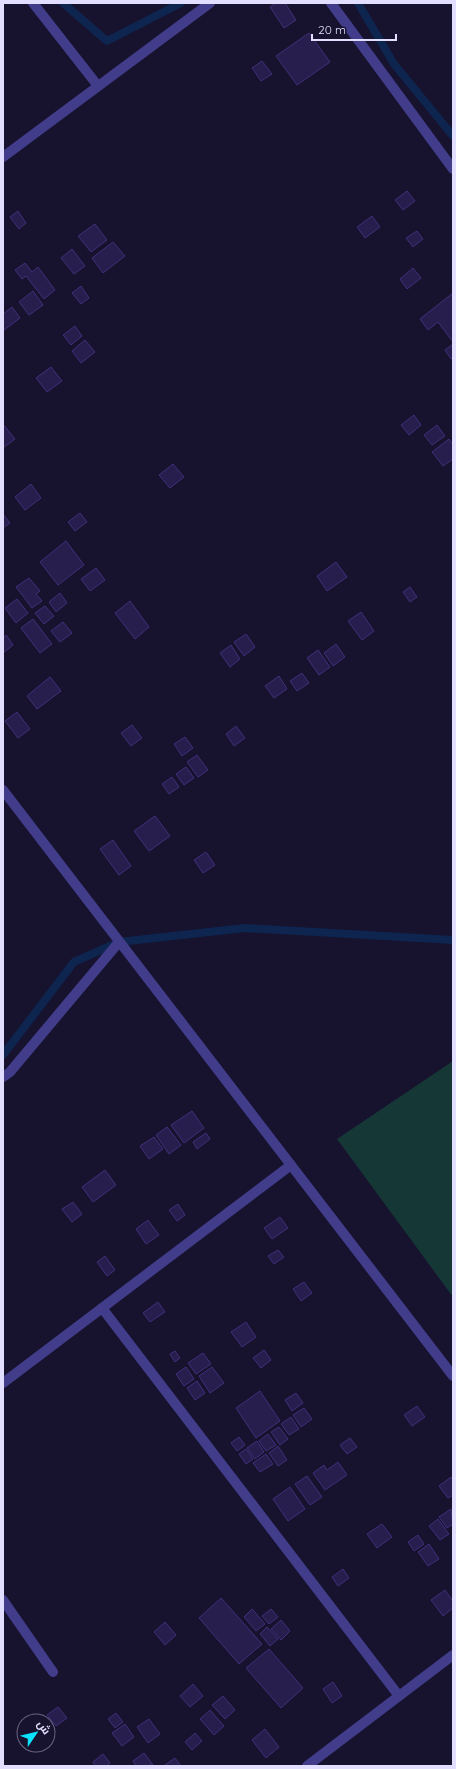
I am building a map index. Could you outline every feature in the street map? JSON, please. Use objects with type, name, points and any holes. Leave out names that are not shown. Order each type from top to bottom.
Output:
[{"type":"street","points":[[33,3],[98,86]]},
{"type":"street","points":[[3,157],[210,3]]},
{"type":"street","points":[[331,3],[453,169]]},
{"type":"street","points":[[3,790],[453,1376]]},
{"type":"street","points":[[3,1076],[10,1072],[120,942]]},
{"type":"street","points":[[3,1383],[290,1165]]},
{"type":"street","points":[[102,1308],[399,1696]]},
{"type":"street","points":[[3,1600],[53,1672]]},
{"type":"street","points":[[308,1766],[453,1655]]},
{"type":"green space","points":[[453,1061],[453,1297],[337,1139]]},
{"type":"building","points":[[276,3],[285,3],[296,20],[284,28],[270,7]]},
{"type":"building","points":[[309,33],[330,62],[297,85],[276,56]]},
{"type":"building","points":[[262,61],[272,74],[261,81],[252,68]]},
{"type":"building","points":[[407,191],[415,201],[403,210],[395,200]]},
{"type":"building","points":[[18,211],[26,223],[19,229],[10,217]]},
{"type":"building","points":[[372,216],[380,227],[365,238],[357,227]]},
{"type":"building","points":[[95,224],[107,240],[91,252],[78,236]]},
{"type":"building","points":[[417,231],[423,239],[413,247],[406,238]]},
{"type":"building","points":[[113,242],[125,256],[103,273],[92,258]]},
{"type":"building","points":[[72,249],[85,266],[74,274],[61,258]]},
{"type":"building","points":[[25,263],[32,272],[38,267],[55,290],[44,299],[26,276],[22,279],[15,270]]},
{"type":"building","points":[[413,268],[421,278],[407,289],[400,279]]},
{"type":"building","points":[[81,286],[89,298],[81,304],[72,293]]},
{"type":"building","points":[[33,291],[43,305],[29,315],[19,302]]},
{"type":"building","points":[[453,293],[453,342],[438,322],[428,330],[420,319]]},
{"type":"building","points":[[12,307],[20,318],[3,331],[3,314]]},
{"type":"building","points":[[75,326],[82,336],[71,345],[63,335]]},
{"type":"building","points":[[85,340],[95,352],[81,363],[72,351]]},
{"type":"building","points":[[453,344],[453,358],[451,359],[445,350]]},
{"type":"building","points":[[51,367],[62,381],[47,392],[36,378]]},
{"type":"building","points":[[414,415],[421,425],[409,435],[401,425]]},
{"type":"building","points":[[3,424],[15,439],[3,448]]},
{"type":"building","points":[[437,425],[445,436],[432,445],[424,435]]},
{"type":"building","points":[[449,439],[453,445],[453,459],[443,466],[432,452]]},
{"type":"building","points":[[173,464],[184,477],[170,488],[159,475]]},
{"type":"building","points":[[31,484],[41,498],[25,510],[15,497]]},
{"type":"building","points":[[80,513],[87,522],[75,531],[68,522]]},
{"type":"building","points":[[3,514],[10,523],[3,528]]},
{"type":"building","points":[[66,541],[84,565],[58,585],[40,562]]},
{"type":"building","points":[[336,562],[347,577],[327,591],[317,576]]},
{"type":"building","points":[[96,568],[105,580],[90,591],[81,579]]},
{"type":"building","points":[[29,578],[40,591],[36,594],[42,601],[32,608],[16,587]]},
{"type":"building","points":[[410,587],[417,597],[410,602],[403,592]]},
{"type":"building","points":[[60,593],[67,603],[56,612],[49,602]]},
{"type":"building","points":[[17,599],[28,613],[16,623],[5,608]]},
{"type":"building","points":[[130,601],[149,627],[135,639],[115,613]]},
{"type":"building","points":[[45,606],[54,616],[44,624],[35,613]]},
{"type":"building","points":[[361,612],[374,631],[362,640],[348,621]]},
{"type":"building","points":[[33,619],[52,644],[40,653],[21,628]]},
{"type":"building","points":[[63,622],[72,633],[60,642],[51,631]]},
{"type":"building","points":[[246,634],[255,647],[244,656],[234,642]]},
{"type":"building","points":[[6,635],[13,645],[3,653],[3,638]]},
{"type":"building","points":[[336,644],[345,657],[333,666],[324,653]]},
{"type":"building","points":[[231,645],[240,659],[230,667],[220,653]]},
{"type":"building","points":[[318,650],[330,667],[319,675],[307,658]]},
{"type":"building","points":[[302,673],[309,683],[297,691],[290,681]]},
{"type":"building","points":[[279,676],[287,689],[274,698],[265,686]]},
{"type":"building","points":[[50,677],[61,691],[37,709],[27,696]]},
{"type":"building","points":[[17,712],[30,729],[18,738],[5,721]]},
{"type":"building","points":[[132,725],[142,738],[131,746],[121,733]]},
{"type":"building","points":[[236,726],[245,738],[234,746],[226,734]]},
{"type":"building","points":[[185,737],[193,748],[182,756],[174,744]]},
{"type":"building","points":[[197,755],[208,770],[198,777],[187,762]]},
{"type":"building","points":[[186,767],[194,778],[184,785],[176,774]]},
{"type":"building","points":[[172,777],[179,787],[169,794],[162,784]]},
{"type":"building","points":[[155,816],[170,836],[149,851],[134,831]]},
{"type":"building","points":[[113,840],[131,866],[119,875],[100,849]]},
{"type":"building","points":[[206,852],[215,865],[203,873],[194,860]]},
{"type":"building","points":[[192,1111],[204,1128],[184,1143],[171,1125]]},
{"type":"building","points":[[167,1127],[181,1145],[169,1154],[156,1135]]},
{"type":"building","points":[[206,1133],[210,1139],[197,1149],[193,1142]]},
{"type":"building","points":[[154,1137],[163,1149],[149,1159],[140,1146]]},
{"type":"building","points":[[105,1170],[116,1185],[93,1202],[82,1187]]},
{"type":"building","points":[[73,1202],[82,1214],[72,1222],[62,1209]]},
{"type":"building","points":[[178,1204],[185,1215],[177,1221],[169,1210]]},
{"type":"building","points":[[280,1217],[288,1228],[272,1239],[264,1228]]},
{"type":"building","points":[[148,1220],[159,1235],[146,1244],[136,1229]]},
{"type":"building","points":[[278,1250],[284,1257],[274,1264],[268,1256]]},
{"type":"building","points":[[105,1256],[115,1270],[107,1276],[97,1262]]},
{"type":"building","points":[[304,1282],[312,1293],[301,1301],[293,1289]]},
{"type":"building","points":[[158,1302],[165,1312],[150,1322],[143,1313]]},
{"type":"building","points":[[246,1322],[256,1337],[242,1347],[231,1332]]},
{"type":"building","points":[[264,1350],[271,1360],[261,1368],[253,1358]]},
{"type":"building","points":[[175,1351],[180,1358],[175,1362],[170,1354]]},
{"type":"building","points":[[203,1353],[211,1364],[196,1374],[188,1363]]},
{"type":"building","points":[[186,1367],[194,1379],[184,1386],[176,1374]]},
{"type":"building","points":[[212,1367],[224,1383],[210,1393],[199,1376]]},
{"type":"building","points":[[197,1381],[205,1393],[195,1400],[187,1388]]},
{"type":"building","points":[[260,1391],[280,1421],[256,1438],[236,1408]]},
{"type":"building","points":[[296,1393],[303,1403],[292,1411],[285,1400]]},
{"type":"building","points":[[417,1406],[425,1417],[412,1426],[404,1415]]},
{"type":"building","points":[[304,1408],[312,1419],[301,1427],[293,1415]]},
{"type":"building","points":[[291,1417],[299,1429],[289,1435],[281,1424]]},
{"type":"building","points":[[279,1427],[288,1439],[280,1445],[271,1432]]},
{"type":"building","points":[[268,1434],[276,1445],[266,1451],[259,1441]]},
{"type":"building","points":[[239,1437],[245,1445],[237,1451],[231,1443]]},
{"type":"building","points":[[350,1438],[357,1447],[347,1454],[340,1445]]},
{"type":"building","points":[[257,1441],[264,1452],[255,1459],[247,1448]]},
{"type":"building","points":[[278,1446],[287,1460],[278,1466],[269,1453]]},
{"type":"building","points":[[246,1449],[253,1459],[246,1464],[239,1454]]},
{"type":"building","points":[[266,1454],[273,1464],[260,1472],[253,1463]]},
{"type":"building","points":[[338,1462],[347,1475],[325,1490],[313,1473],[324,1465],[327,1470]]},
{"type":"building","points":[[307,1476],[322,1497],[310,1505],[295,1484]]},
{"type":"building","points":[[451,1477],[453,1480],[453,1495],[448,1498],[439,1486]]},
{"type":"building","points":[[290,1487],[305,1509],[288,1521],[273,1499]]},
{"type":"building","points":[[451,1509],[453,1524],[447,1528],[439,1517]]},
{"type":"building","points":[[438,1519],[449,1534],[440,1540],[429,1526]]},
{"type":"building","points":[[382,1524],[392,1537],[377,1548],[367,1534]]},
{"type":"building","points":[[418,1535],[424,1544],[414,1551],[408,1542]]},
{"type":"building","points":[[429,1544],[439,1559],[428,1566],[418,1552]]},
{"type":"building","points":[[343,1569],[349,1578],[338,1586],[332,1577]]},
{"type":"building","points":[[445,1590],[453,1601],[453,1608],[443,1616],[431,1600]]},
{"type":"building","points":[[221,1598],[262,1644],[239,1664],[199,1618]]},
{"type":"building","points":[[252,1609],[265,1624],[256,1631],[244,1617]]},
{"type":"building","points":[[271,1609],[278,1617],[269,1624],[262,1616]]},
{"type":"building","points":[[281,1620],[290,1631],[281,1640],[271,1629]]},
{"type":"building","points":[[165,1622],[176,1635],[165,1645],[154,1632]]},
{"type":"building","points":[[267,1627],[278,1639],[270,1646],[260,1634]]},
{"type":"building","points":[[269,1649],[303,1688],[281,1708],[246,1668]]},
{"type":"building","points":[[333,1682],[342,1696],[332,1703],[323,1689]]},
{"type":"building","points":[[193,1684],[203,1696],[190,1707],[180,1696]]},
{"type":"building","points":[[223,1696],[235,1710],[225,1719],[212,1705]]},
{"type":"building","points":[[58,1707],[67,1718],[56,1726],[56,1713],[50,1713]]},
{"type":"building","points":[[210,1710],[224,1726],[214,1735],[200,1719]]},
{"type":"building","points":[[116,1713],[123,1722],[115,1728],[108,1719]]},
{"type":"building","points":[[149,1719],[160,1734],[148,1743],[137,1727]]},
{"type":"building","points":[[125,1724],[134,1737],[122,1746],[112,1733]]},
{"type":"building","points":[[265,1729],[279,1747],[266,1758],[252,1740]]},
{"type":"building","points":[[195,1733],[202,1741],[192,1750],[185,1742]]},
{"type":"building","points":[[144,1753],[153,1765],[136,1766],[133,1761]]},
{"type":"building","points":[[103,1754],[110,1763],[106,1766],[95,1766],[93,1762]]},
{"type":"building","points":[[175,1758],[181,1766],[165,1765]]},
{"type":"waterway","points":[[63,3],[107,41],[181,3]]},
{"type":"waterway","points":[[358,3],[394,64],[453,136]]},
{"type":"waterway","points":[[3,1055],[74,962],[119,942],[245,928],[453,940]]}]
